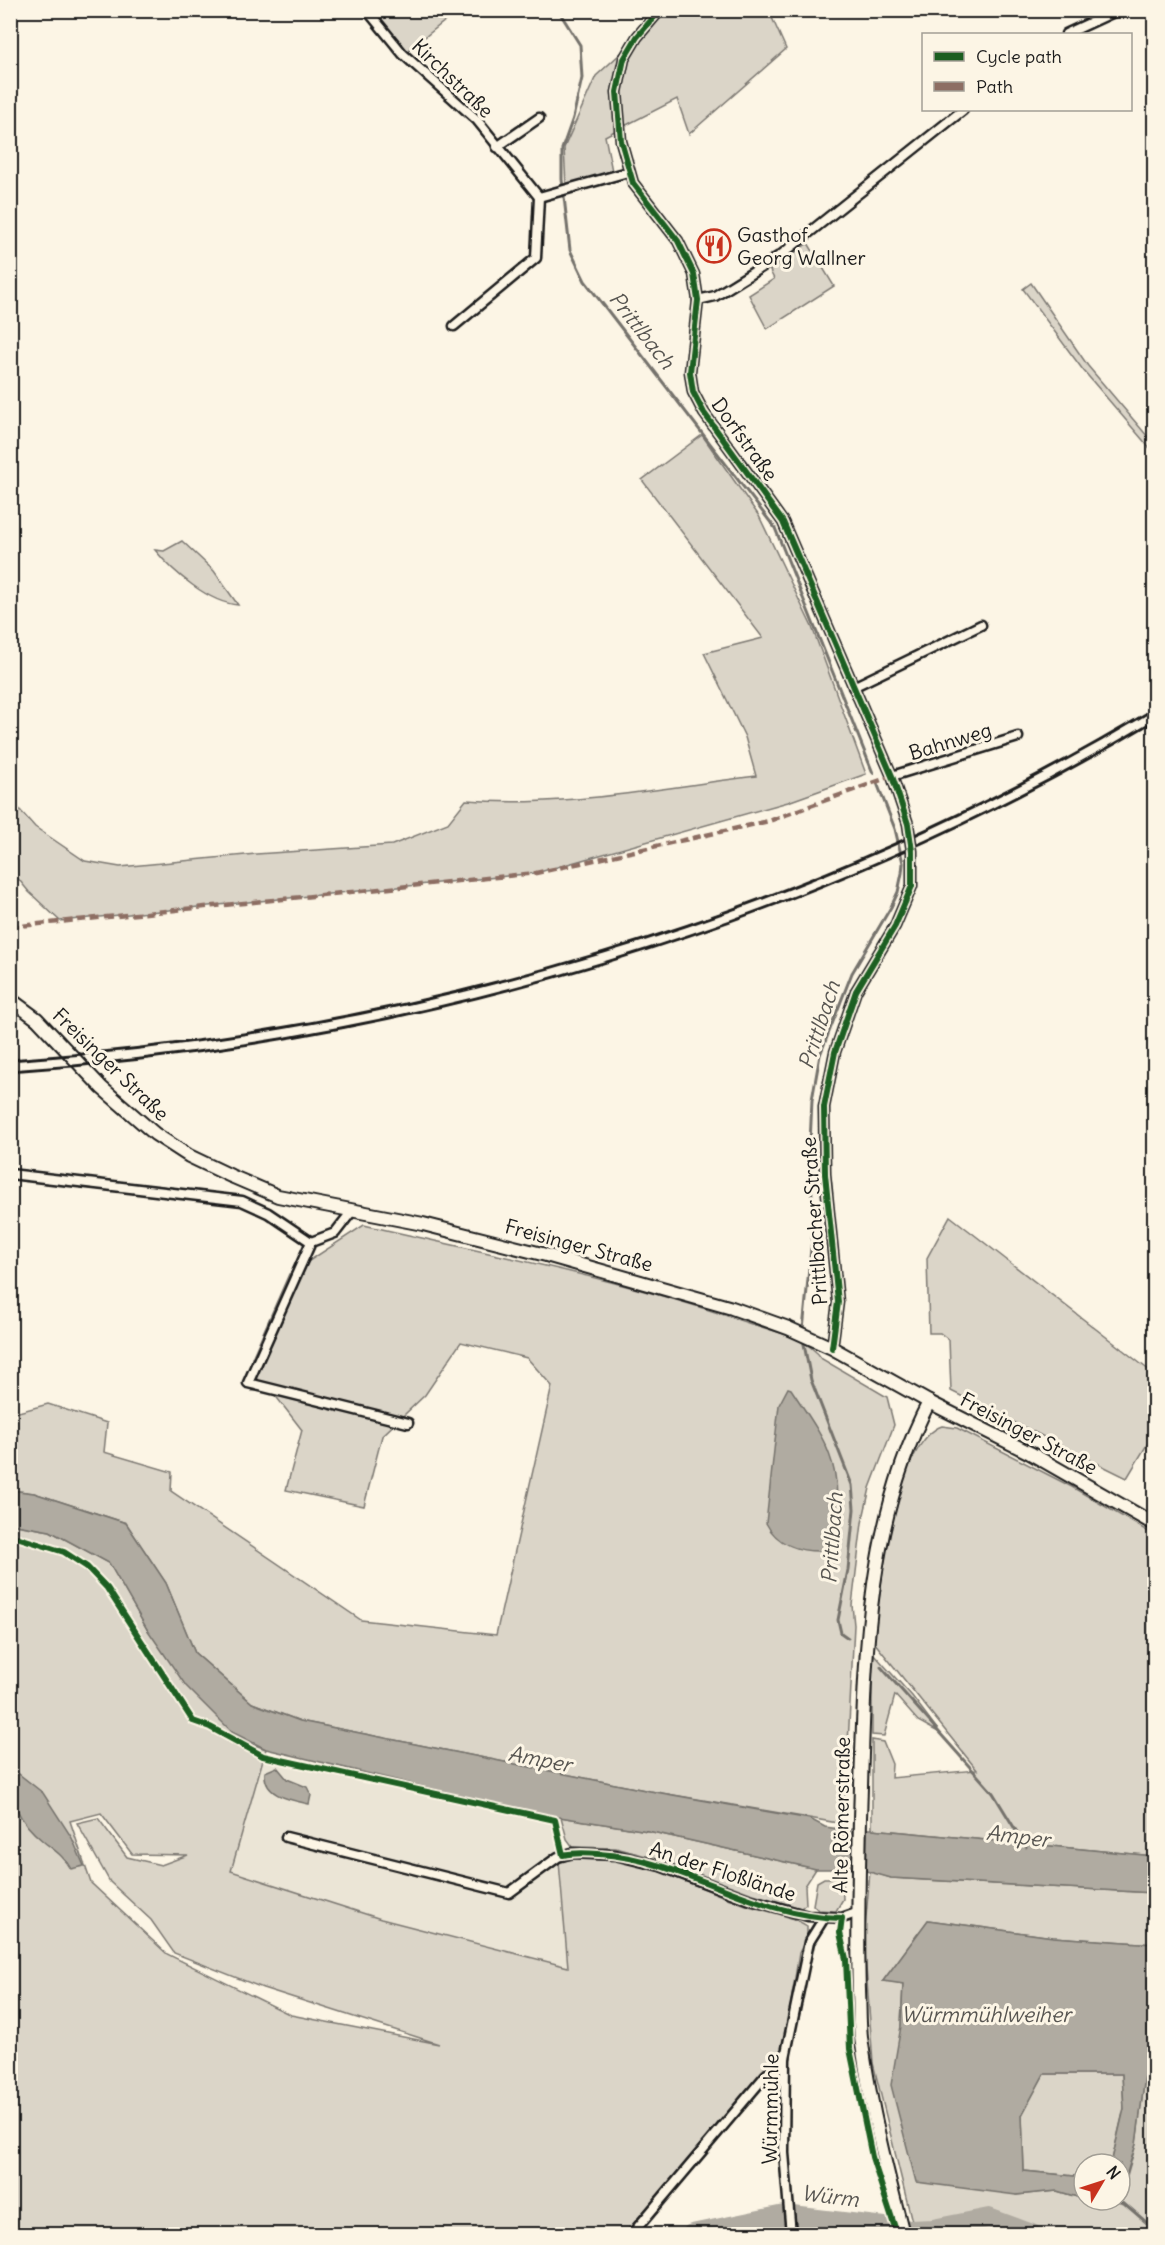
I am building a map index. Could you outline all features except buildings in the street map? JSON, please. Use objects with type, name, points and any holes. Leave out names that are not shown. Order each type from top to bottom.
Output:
[{"type":"main road","name":"Freisinger Straße","points":[[10,999],[37,1019],[130,1113],[189,1156],[278,1196],[423,1224],[546,1255],[732,1308],[796,1332],[832,1348],[929,1402],[1030,1453],[1155,1524]]},
{"type":"main road","name":"Alte Römerstraße","points":[[903,2235],[876,2130],[861,2042],[858,1881],[866,1646],[874,1575],[900,1468],[915,1429],[929,1402]]},
{"type":"street","name":"Kirchstraße","points":[[367,10],[403,54],[477,120],[539,197]]},
{"type":"street","name":"Dorfstraße","points":[[660,10],[636,37],[624,59],[618,79],[621,141],[628,172],[640,195],[686,254],[694,274],[698,300],[690,359],[693,393],[704,413],[783,522],[896,788]]},
{"type":"street","points":[[1068,33],[1118,10]]},
{"type":"street","points":[[698,300],[715,296],[781,255],[962,111]]},
{"type":"street","points":[[497,147],[539,118]]},
{"type":"street","points":[[454,326],[536,258],[539,197],[628,172]]},
{"type":"street","points":[[853,687],[981,625]]},
{"type":"street","name":"Bahnweg","points":[[892,776],[1018,737]]},
{"type":"street","name":"Prittlbacher Straße","points":[[832,1348],[838,1302],[825,1174],[824,1107],[835,1052],[856,991],[895,926],[912,886],[914,868],[908,824],[896,788]]},
{"type":"street","points":[[10,1174],[242,1201],[268,1213],[311,1242]]},
{"type":"street","points":[[352,1211],[335,1233],[311,1242],[248,1383],[408,1423]]},
{"type":"street","name":"An der Floßlände","points":[[286,1837],[509,1893],[563,1855],[573,1852],[615,1855],[660,1866],[748,1899],[824,1918],[842,1918],[858,1912]]},
{"type":"street","name":"Würmmühle","points":[[790,2231],[784,2153],[785,2058],[809,1942],[824,1918]]},
{"type":"street","points":[[632,2235],[766,2075],[785,2058]]},
{"type":"shaded area","points":[[374,10],[447,10],[451,16],[405,53],[373,14]]},
{"type":"shaded area","points":[[667,11],[769,11],[786,49],[689,134],[677,99],[605,136],[612,171],[566,185],[564,148],[596,76]]},
{"type":"shaded area","points":[[808,243],[834,286],[767,329],[749,295],[774,279],[770,271]]},
{"type":"shaded area","points":[[1031,283],[1088,366],[1154,444],[1154,453],[1083,370],[1023,289]]},
{"type":"shaded area","points":[[702,435],[759,516],[812,627],[866,774],[788,802],[536,873],[60,921],[29,892],[11,870],[11,800],[35,827],[85,861],[120,867],[256,854],[392,845],[448,823],[466,800],[502,802],[575,799],[756,776],[745,737],[704,653],[763,638],[642,480]]},
{"type":"shaded area","points":[[182,541],[214,571],[238,605],[215,599],[204,593],[171,568],[155,550],[164,551]]},
{"type":"shaded area","points":[[950,1216],[1154,1374],[1154,1433],[1127,1478],[951,1391],[949,1340],[940,1333],[929,1333],[927,1258]]},
{"type":"shaded area","points":[[364,1225],[649,1292],[775,1331],[797,1339],[815,1351],[822,1359],[887,1397],[894,1425],[870,1488],[862,1523],[852,1605],[854,1625],[844,1824],[650,1791],[300,1721],[252,1703],[195,1653],[166,1583],[126,1523],[34,1493],[11,1490],[11,1414],[48,1404],[107,1423],[104,1452],[172,1472],[171,1491],[361,1620],[496,1635],[552,1386],[527,1358],[461,1342],[425,1395],[382,1436],[364,1506],[286,1490],[302,1430],[271,1390],[252,1391],[252,1358],[289,1274]]},
{"type":"shaded area","points":[[942,1426],[957,1428],[1072,1487],[1154,1535],[1154,1856],[872,1829],[872,1740],[883,1742],[892,1764],[891,1778],[977,1770],[874,1642],[885,1558],[901,1490],[912,1460],[926,1438]]},
{"type":"shaded area","points":[[11,1524],[50,1531],[109,1563],[147,1629],[253,1744],[266,1749],[231,1871],[381,1919],[568,1967],[559,1862],[583,1858],[631,1863],[678,1878],[746,1905],[785,1916],[807,1926],[807,1937],[799,1953],[784,2046],[625,2234],[11,2234]],"holes":[[[101,1813],[132,1854],[188,1855],[161,1865],[127,1857],[98,1818],[77,1823],[110,1882],[151,1920],[174,1953],[263,1988],[439,2044],[291,2015],[167,1954],[91,1883],[70,1821]]]},
{"type":"shaded area","points":[[872,1652],[912,1696],[940,1733],[918,1721],[895,1695],[884,1736],[872,1735]]},
{"type":"shaded area","points":[[262,1758],[554,1824],[568,1967],[381,1919],[231,1871]]},
{"type":"shaded area","points":[[561,1817],[648,1831],[816,1869],[805,1886],[806,1904],[801,1908],[750,1893],[661,1860],[616,1848],[573,1847],[567,1839]]},
{"type":"shaded area","points":[[870,1871],[891,1878],[1154,1893],[1154,1944],[1053,1937],[928,1920],[883,1981],[903,1983],[901,2026],[1016,2195],[1057,2191],[1072,2195],[1072,2212],[1132,2212],[1132,2158],[1136,2144],[1147,2061],[1154,2038],[1154,2234],[915,2234],[873,2063],[864,1940]]},
{"type":"shaded area","points":[[824,1878],[842,1878],[843,1899],[836,1911],[818,1910],[813,1905],[817,1882]]},
{"type":"shaded area","points":[[1044,2074],[1122,2074],[1124,2108],[1114,2152],[1072,2152],[1072,2176],[1024,2171],[1022,2115]]},
{"type":"water","points":[[788,1388],[791,1389],[820,1434],[827,1448],[836,1479],[837,1497],[833,1530],[824,1551],[790,1546],[776,1537],[766,1523],[779,1405]]},
{"type":"water","points":[[10,1490],[34,1493],[126,1523],[166,1583],[195,1653],[252,1703],[300,1721],[650,1791],[810,1819],[825,1827],[872,1829],[1154,1856],[1154,1893],[891,1878],[859,1869],[816,1869],[648,1831],[534,1813],[266,1749],[232,1732],[186,1686],[147,1629],[109,1563],[50,1531],[11,1524]]},
{"type":"water","points":[[10,1767],[43,1793],[72,1838],[84,1866],[71,1869],[62,1857],[34,1834],[21,1817],[13,1800]]},
{"type":"water","points":[[277,1767],[287,1779],[307,1787],[311,1795],[309,1804],[279,1796],[268,1787],[265,1772]]},
{"type":"water","name":"Würmmühlweiher","points":[[928,1920],[1053,1937],[1154,1944],[1154,2038],[1147,2061],[1136,2144],[1132,2157],[1132,2152],[1114,2152],[1124,2109],[1122,2074],[1044,2074],[1022,2115],[1024,2171],[1072,2176],[1072,2195],[1057,2191],[1016,2195],[916,2182],[891,2085],[901,2026],[903,1984],[883,1981]]},
{"type":"waterway","name":"Prittlbach","points":[[558,10],[580,45],[582,78],[573,118],[562,149],[562,179],[570,250],[585,281],[775,528],[873,773]]},
{"type":"waterway","name":"Prittlbach","points":[[803,1330],[813,1228],[810,1143],[812,1100],[820,1055],[852,973],[891,907],[898,892],[902,873],[903,863],[895,829],[877,783]]},
{"type":"waterway","name":"Prittlbach","points":[[803,1339],[811,1380],[852,1485],[854,1509],[848,1570],[838,1620],[841,1633],[848,1638]]},
{"type":"waterway","name":"Prittlbach","points":[[881,1667],[993,1793],[1026,1847]]},
{"type":"waterway","points":[[1132,2210],[1154,2229]]},
{"type":"waterway","name":"Würm","points":[[692,2234],[784,2215],[910,2230],[933,2229],[989,2218],[1032,2234]]},
{"type":"railway","points":[[10,1060],[160,1046],[309,1023],[457,992],[603,952],[746,904],[886,848],[1022,783],[1154,709]]},
{"type":"railway","points":[[10,1071],[160,1057],[309,1034],[457,1003],[603,963],[746,915],[886,859],[1022,794],[1154,721]]},
{"type":"marked path","points":[[10,927],[536,873],[769,821],[892,776]]},
{"type":"cycle path","points":[[660,10],[637,37],[624,59],[617,92],[621,141],[633,183],[678,241],[694,274],[698,300],[690,372],[693,392],[704,413],[783,522],[892,776],[908,824],[912,851],[912,886],[895,926],[856,991],[835,1052],[824,1107],[825,1174],[838,1302],[832,1348]]},
{"type":"cycle path","points":[[10,1535],[64,1552],[87,1567],[107,1588],[193,1721],[210,1727],[263,1756],[555,1820],[563,1855],[586,1853],[630,1858],[691,1876],[780,1909],[842,1918],[840,1933],[846,1959],[850,2049],[872,2157],[897,2234]]},
{"type":"place","name":"Gasthof Georg Wallner","points":[[714,246]]},
{"type":"water label","name":"Amper","points":[[540,1759]]},
{"type":"water label","name":"Amper","points":[[1018,1836]]}]
